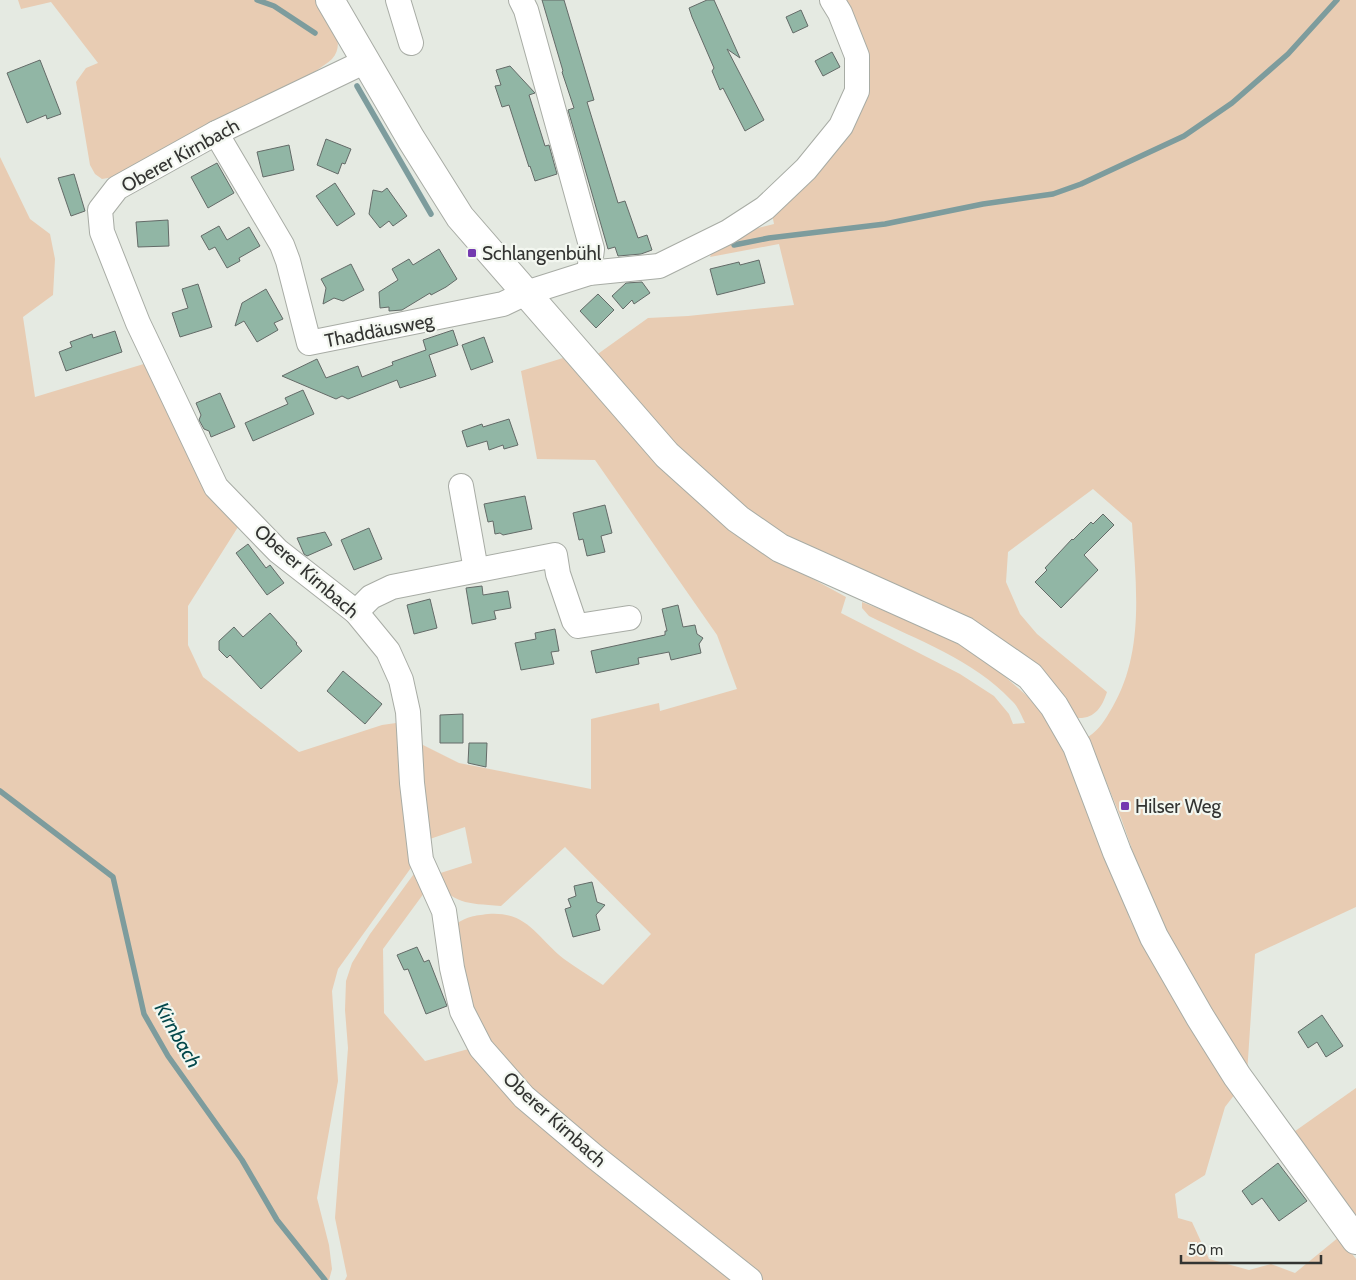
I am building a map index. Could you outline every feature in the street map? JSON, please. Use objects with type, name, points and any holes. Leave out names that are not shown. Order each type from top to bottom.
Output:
[{"type":"main road","points":[[330,0],[411,139],[460,216],[666,455],[738,519],[780,548],[965,631],[1030,676],[1054,706],[1077,746],[1117,852],[1154,937],[1200,1018],[1237,1076],[1356,1240]]},
{"type":"street","points":[[398,0],[411,43]]},
{"type":"street","points":[[521,0],[526,10],[592,249],[589,273]]},
{"type":"street","points":[[526,293],[589,273],[659,266],[728,232],[765,208],[806,169],[841,126],[857,91],[857,56],[840,13],[832,0]]},
{"type":"street","name":"Oberer Kirnbach","points":[[366,61],[216,134],[117,188],[100,210],[102,232],[138,323],[216,487],[278,551],[356,612],[388,650],[401,680],[408,712],[412,784],[421,860],[444,911],[452,968],[462,1011],[481,1048],[524,1097],[595,1157],[750,1280]]},
{"type":"street","name":"Thaddäusweg","points":[[216,134],[282,245],[288,261],[309,343],[503,304],[526,293]]},
{"type":"street","points":[[461,486],[476,570]]},
{"type":"street","points":[[356,612],[371,597],[392,587],[555,555],[558,574],[574,622],[578,626],[630,618]]},
{"type":"shaded area","points":[[18,0],[318,0],[331,21],[338,45],[332,59],[316,71],[114,177],[102,179],[95,174],[90,165],[76,82],[86,68],[98,63],[51,2],[21,9]]},
{"type":"shaded area","points":[[843,0],[1356,0],[1356,907],[1255,954],[1247,1074],[1165,933],[1088,737],[1099,727],[1112,708],[1130,664],[1136,618],[1132,523],[1093,489],[1008,552],[1006,582],[1020,614],[1037,634],[1107,692],[1103,703],[1097,711],[1089,716],[1077,718],[1048,681],[824,561],[748,512],[680,449],[595,356],[648,318],[688,316],[794,305],[779,244],[710,257],[714,247],[739,233],[774,224],[771,209],[847,127]]},
{"type":"shaded area","points":[[0,157],[30,219],[50,234],[55,259],[53,295],[23,317],[35,397],[147,363],[238,527],[188,606],[188,645],[203,677],[299,752],[382,725],[403,722],[413,865],[338,969],[332,991],[338,1081],[317,1198],[329,1245],[332,1269],[329,1280],[0,1280]]},
{"type":"shaded area","points":[[563,358],[658,460],[717,519],[767,554],[846,597],[841,613],[960,674],[994,696],[1009,714],[1013,724],[1025,723],[1013,702],[980,673],[944,652],[869,616],[862,608],[862,602],[931,629],[969,650],[995,668],[1026,695],[1047,719],[1066,750],[1115,875],[1130,920],[1173,998],[1235,1094],[1225,1107],[1205,1175],[1175,1194],[1178,1218],[1192,1222],[1209,1259],[1249,1270],[1271,1264],[1295,1273],[1339,1237],[1356,1259],[1356,1280],[757,1280],[532,1098],[486,1045],[467,1003],[456,924],[464,919],[488,914],[502,914],[523,921],[564,959],[603,985],[651,934],[565,847],[501,906],[469,903],[447,892],[431,876],[472,863],[465,827],[424,841],[421,744],[459,763],[591,789],[591,719],[659,703],[660,711],[737,689],[717,635],[595,460],[537,459],[521,371]]},
{"type":"shaded area","points":[[416,871],[427,889],[383,949],[384,1013],[425,1061],[472,1048],[744,1280],[345,1280],[347,1276],[335,1218],[348,1048],[345,1010],[346,981],[352,963],[370,934]]},
{"type":"shaded area","points":[[1356,1088],[1356,1224],[1291,1134]]},
{"type":"building","points":[[542,0],[564,0],[594,100],[587,102],[618,203],[625,201],[638,238],[647,235],[652,250],[641,254],[618,256],[615,247],[608,249],[568,110],[574,108]]},
{"type":"building","points":[[707,0],[714,0],[740,58],[727,49],[764,120],[745,131],[723,88],[720,90],[712,71],[714,68],[689,8]]},
{"type":"building","points":[[801,10],[808,26],[793,33],[786,17]]},
{"type":"building","points":[[832,52],[840,67],[823,76],[815,61]]},
{"type":"building","points":[[40,60],[61,114],[47,119],[46,115],[27,123],[7,73]]},
{"type":"building","points":[[510,66],[535,93],[529,95],[545,146],[549,145],[557,174],[535,181],[509,105],[502,107],[495,86],[501,85],[496,70]]},
{"type":"building","points":[[326,139],[351,149],[345,164],[342,163],[338,174],[317,165]]},
{"type":"building","points":[[289,145],[294,170],[263,177],[257,152]]},
{"type":"building","points":[[217,163],[234,193],[208,208],[191,177]]},
{"type":"building","points":[[74,174],[85,211],[71,216],[58,178]]},
{"type":"building","points":[[335,183],[355,214],[337,226],[316,196]]},
{"type":"building","points":[[387,188],[407,216],[393,226],[389,221],[380,228],[369,214],[373,190],[382,192]]},
{"type":"building","points":[[168,220],[169,246],[138,247],[136,222]]},
{"type":"building","points":[[219,226],[227,240],[249,227],[260,246],[239,258],[240,261],[227,268],[215,247],[209,250],[201,236]]},
{"type":"building","points":[[439,249],[457,279],[446,287],[431,295],[430,293],[402,310],[389,311],[389,307],[380,308],[379,292],[398,280],[392,269],[409,259],[413,265]]},
{"type":"building","points":[[759,260],[765,283],[717,295],[710,269],[739,262],[740,265]]},
{"type":"building","points":[[351,264],[364,290],[343,301],[334,298],[323,304],[326,288],[321,279]]},
{"type":"building","points":[[642,282],[650,293],[634,304],[632,300],[623,309],[612,296],[626,283]]},
{"type":"building","points":[[198,284],[212,327],[180,337],[172,313],[188,308],[182,289]]},
{"type":"building","points":[[266,289],[283,319],[274,323],[278,330],[257,342],[244,321],[235,326],[242,303]]},
{"type":"building","points":[[598,294],[614,310],[596,328],[580,311]]},
{"type":"building","points":[[453,330],[458,345],[429,355],[436,376],[400,388],[397,380],[348,399],[342,396],[336,399],[282,376],[317,359],[326,378],[358,366],[362,377],[393,365],[392,362],[426,350],[423,340]]},
{"type":"building","points":[[115,331],[122,352],[66,371],[59,352],[72,347],[70,342],[92,334],[93,338]]},
{"type":"building","points":[[484,337],[493,362],[471,370],[462,345]]},
{"type":"building","points":[[303,390],[314,414],[253,441],[245,423],[288,404],[285,398]]},
{"type":"building","points":[[220,393],[235,427],[211,437],[209,431],[204,429],[199,420],[201,415],[196,403]]},
{"type":"building","points":[[509,419],[518,445],[504,449],[503,445],[489,450],[487,441],[467,447],[462,431],[482,424],[483,427]]},
{"type":"building","points":[[525,496],[532,529],[503,535],[500,533],[495,534],[493,521],[488,522],[484,504]]},
{"type":"building","points":[[605,505],[612,533],[601,536],[605,552],[587,556],[583,539],[579,540],[573,513]]},
{"type":"building","points":[[1103,514],[1114,525],[1084,555],[1098,570],[1061,608],[1035,582],[1047,570],[1045,568],[1072,539],[1091,522],[1093,524]]},
{"type":"building","points":[[369,528],[382,559],[354,570],[341,540]]},
{"type":"building","points":[[325,532],[332,545],[307,556],[304,554],[297,538]]},
{"type":"building","points":[[248,544],[266,568],[270,565],[284,583],[267,595],[236,553]]},
{"type":"building","points":[[482,586],[483,595],[508,591],[511,608],[494,611],[496,619],[472,624],[466,588]]},
{"type":"building","points":[[430,599],[437,628],[414,634],[407,605]]},
{"type":"building","points":[[678,605],[683,627],[695,625],[697,634],[703,638],[699,644],[701,653],[671,660],[669,652],[638,658],[639,664],[596,673],[591,651],[665,635],[665,631],[667,631],[662,609]]},
{"type":"building","points":[[270,613],[302,651],[261,689],[230,655],[227,658],[219,650],[219,641],[234,627],[243,637]]},
{"type":"building","points":[[555,629],[559,651],[551,652],[554,664],[521,670],[515,643],[536,639],[535,633]]},
{"type":"building","points":[[343,671],[382,704],[365,724],[327,691]]},
{"type":"building","points":[[463,714],[463,743],[440,743],[440,715]]},
{"type":"building","points":[[469,743],[487,743],[486,767],[468,763]]},
{"type":"building","points":[[592,882],[597,902],[605,905],[596,915],[600,930],[573,937],[565,909],[571,907],[568,899],[576,896],[574,886]]},
{"type":"building","points":[[417,947],[424,962],[429,960],[447,1006],[426,1014],[408,969],[404,970],[397,955]]},
{"type":"building","points":[[1322,1015],[1343,1046],[1326,1057],[1317,1042],[1308,1048],[1298,1032]]},
{"type":"building","points":[[1278,1163],[1307,1201],[1279,1221],[1262,1198],[1252,1205],[1242,1191]]},
{"type":"waterway","points":[[257,0],[274,6],[315,33]]},
{"type":"waterway","points":[[734,245],[769,238],[885,224],[983,204],[1053,194],[1081,184],[1184,136],[1232,103],[1288,54],[1337,0]]},
{"type":"waterway","points":[[357,86],[431,214]]},
{"type":"waterway","name":"Kirnbach","points":[[0,791],[113,877],[144,1014],[168,1056],[242,1160],[277,1220],[325,1280]]},
{"type":"place","name":"Schlangenbühl","points":[[472,253]]},
{"type":"place","name":"Hilser Weg","points":[[1125,806]]}]
